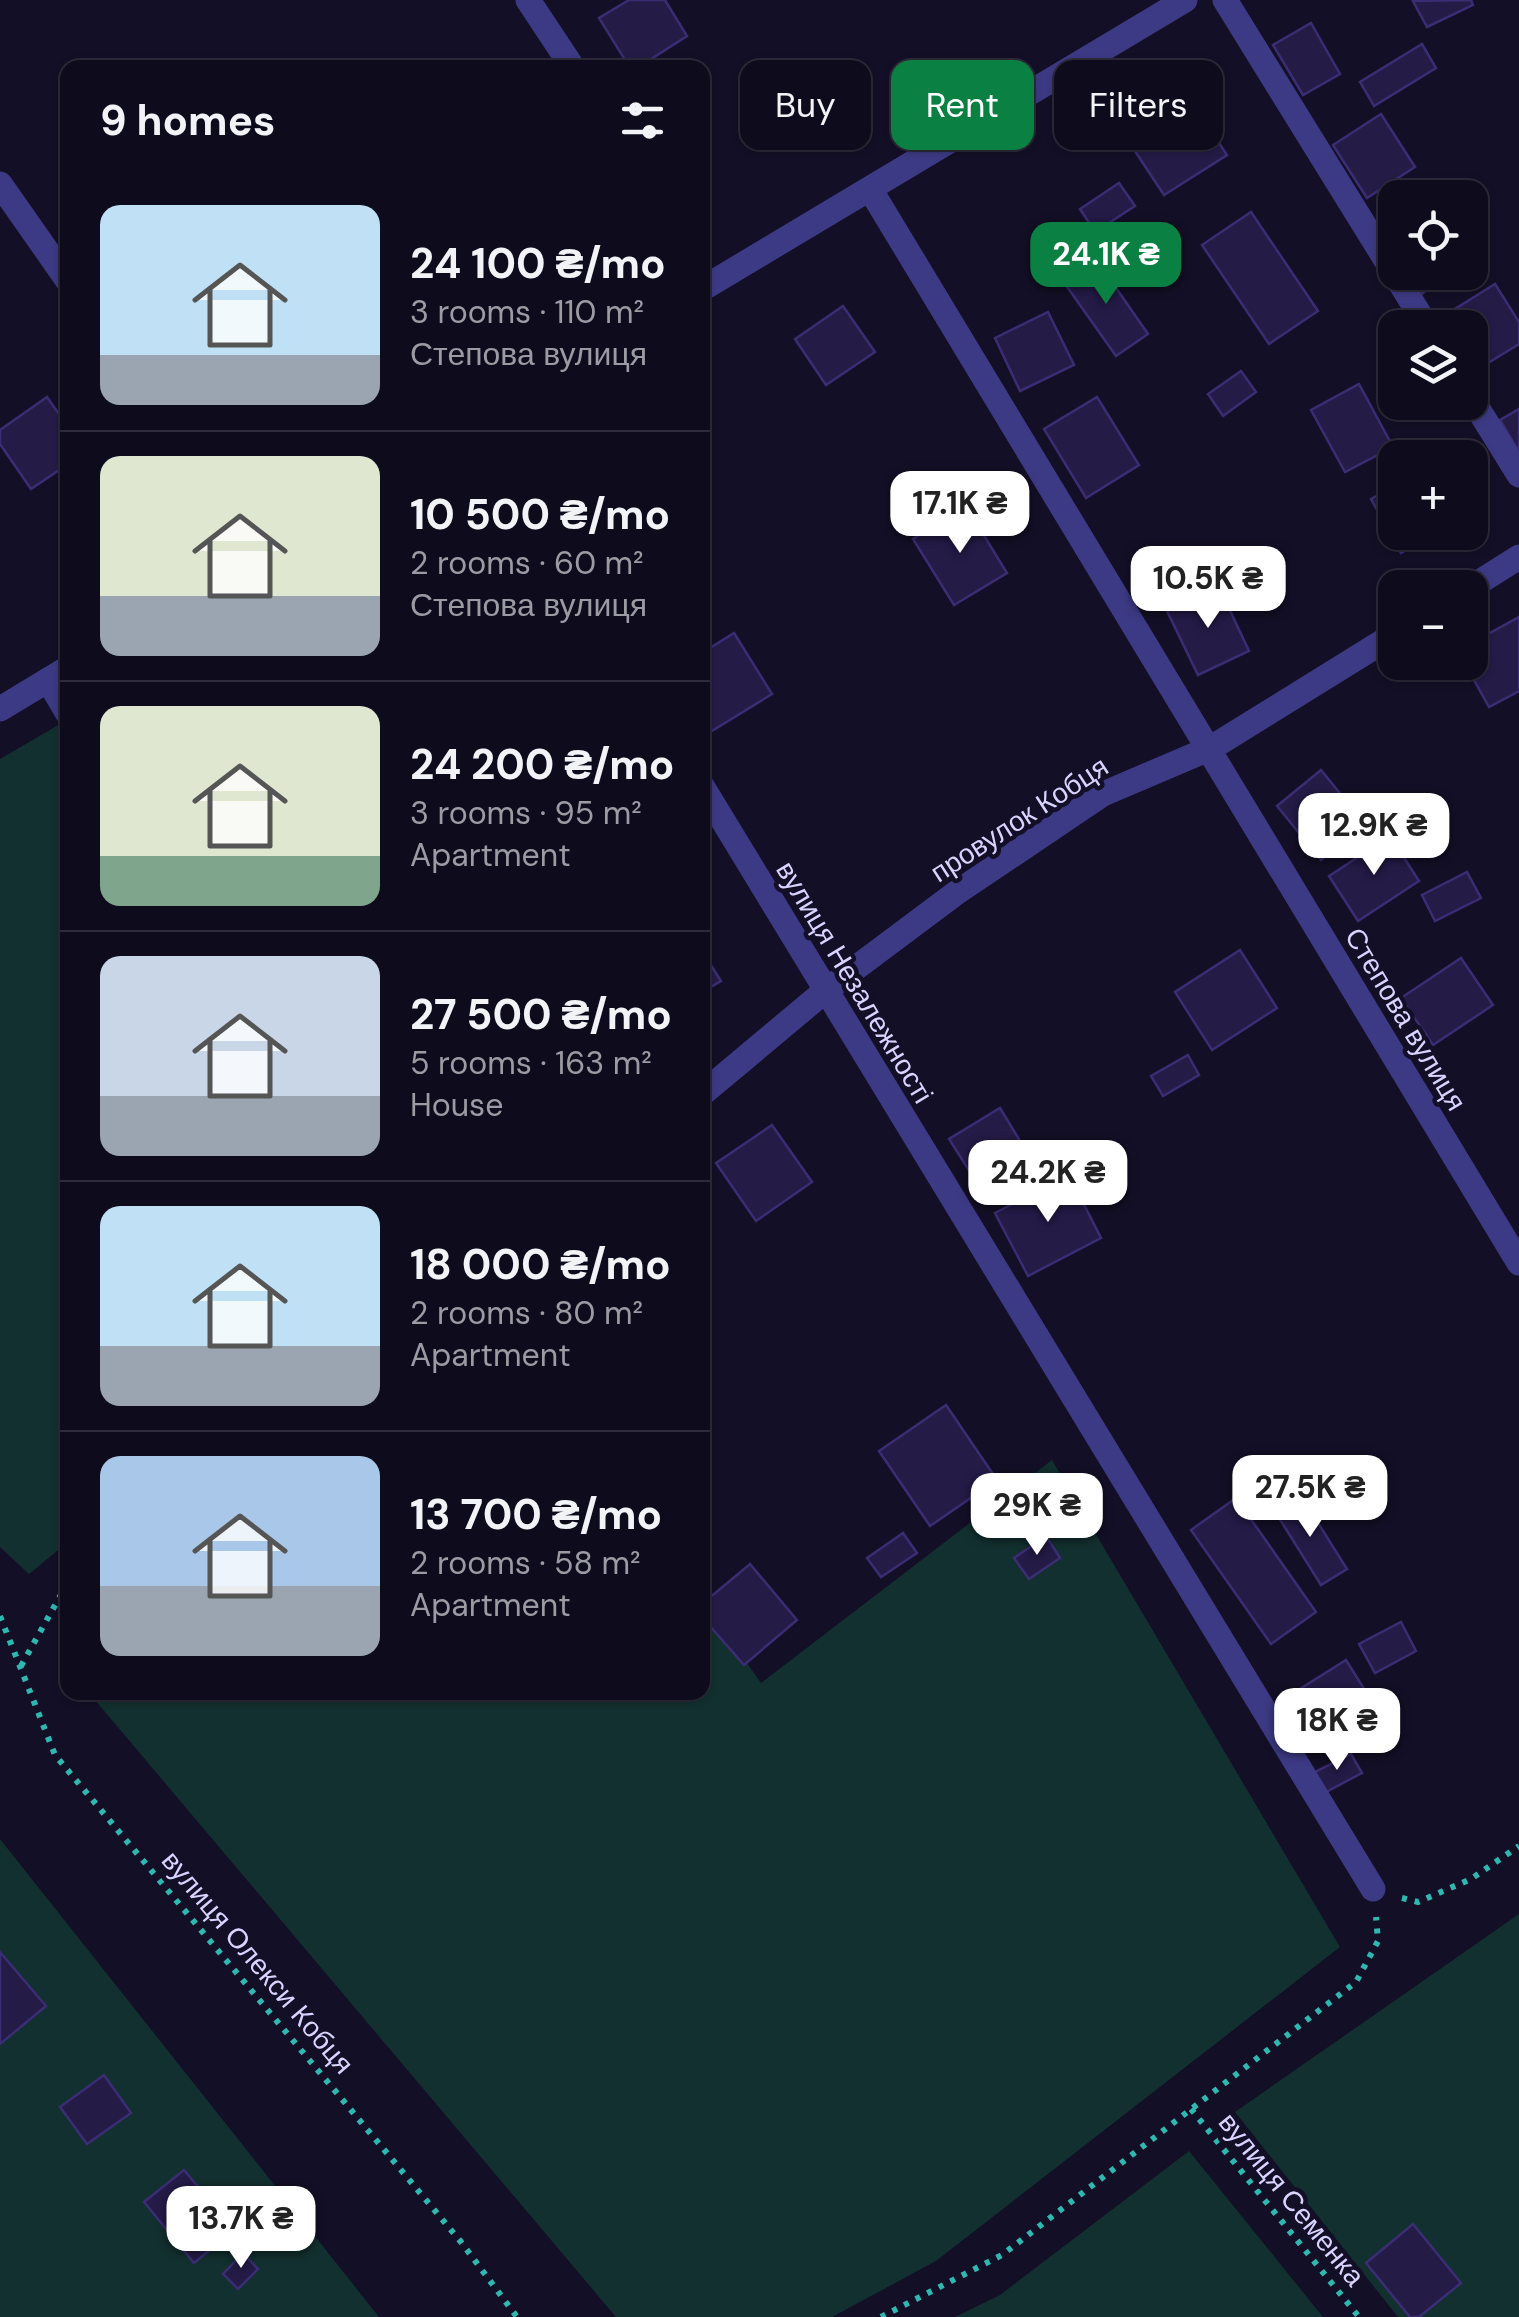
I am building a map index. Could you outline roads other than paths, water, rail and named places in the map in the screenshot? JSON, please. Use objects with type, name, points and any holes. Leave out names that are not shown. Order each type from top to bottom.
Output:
[{"type":"street","points":[[528,0],[568,60]]},
{"type":"street","points":[[710,275],[870,188],[1185,0]]},
{"type":"street","points":[[1226,0],[1417,310]]},
{"type":"street","points":[[0,184],[60,270]]},
{"type":"street","name":"Степова вулиця","points":[[870,188],[1519,1262]]},
{"type":"street","points":[[1485,420],[1519,475]]},
{"type":"street","points":[[1488,577],[1519,557]]},
{"type":"street","name":"провулок Кобця","points":[[710,1087],[825,991],[956,894],[1103,794],[1211,748],[1378,645]]},
{"type":"street","points":[[0,709],[58,674]]},
{"type":"street","name":"вулиця Незалежності","points":[[710,799],[1373,1890]]}]
